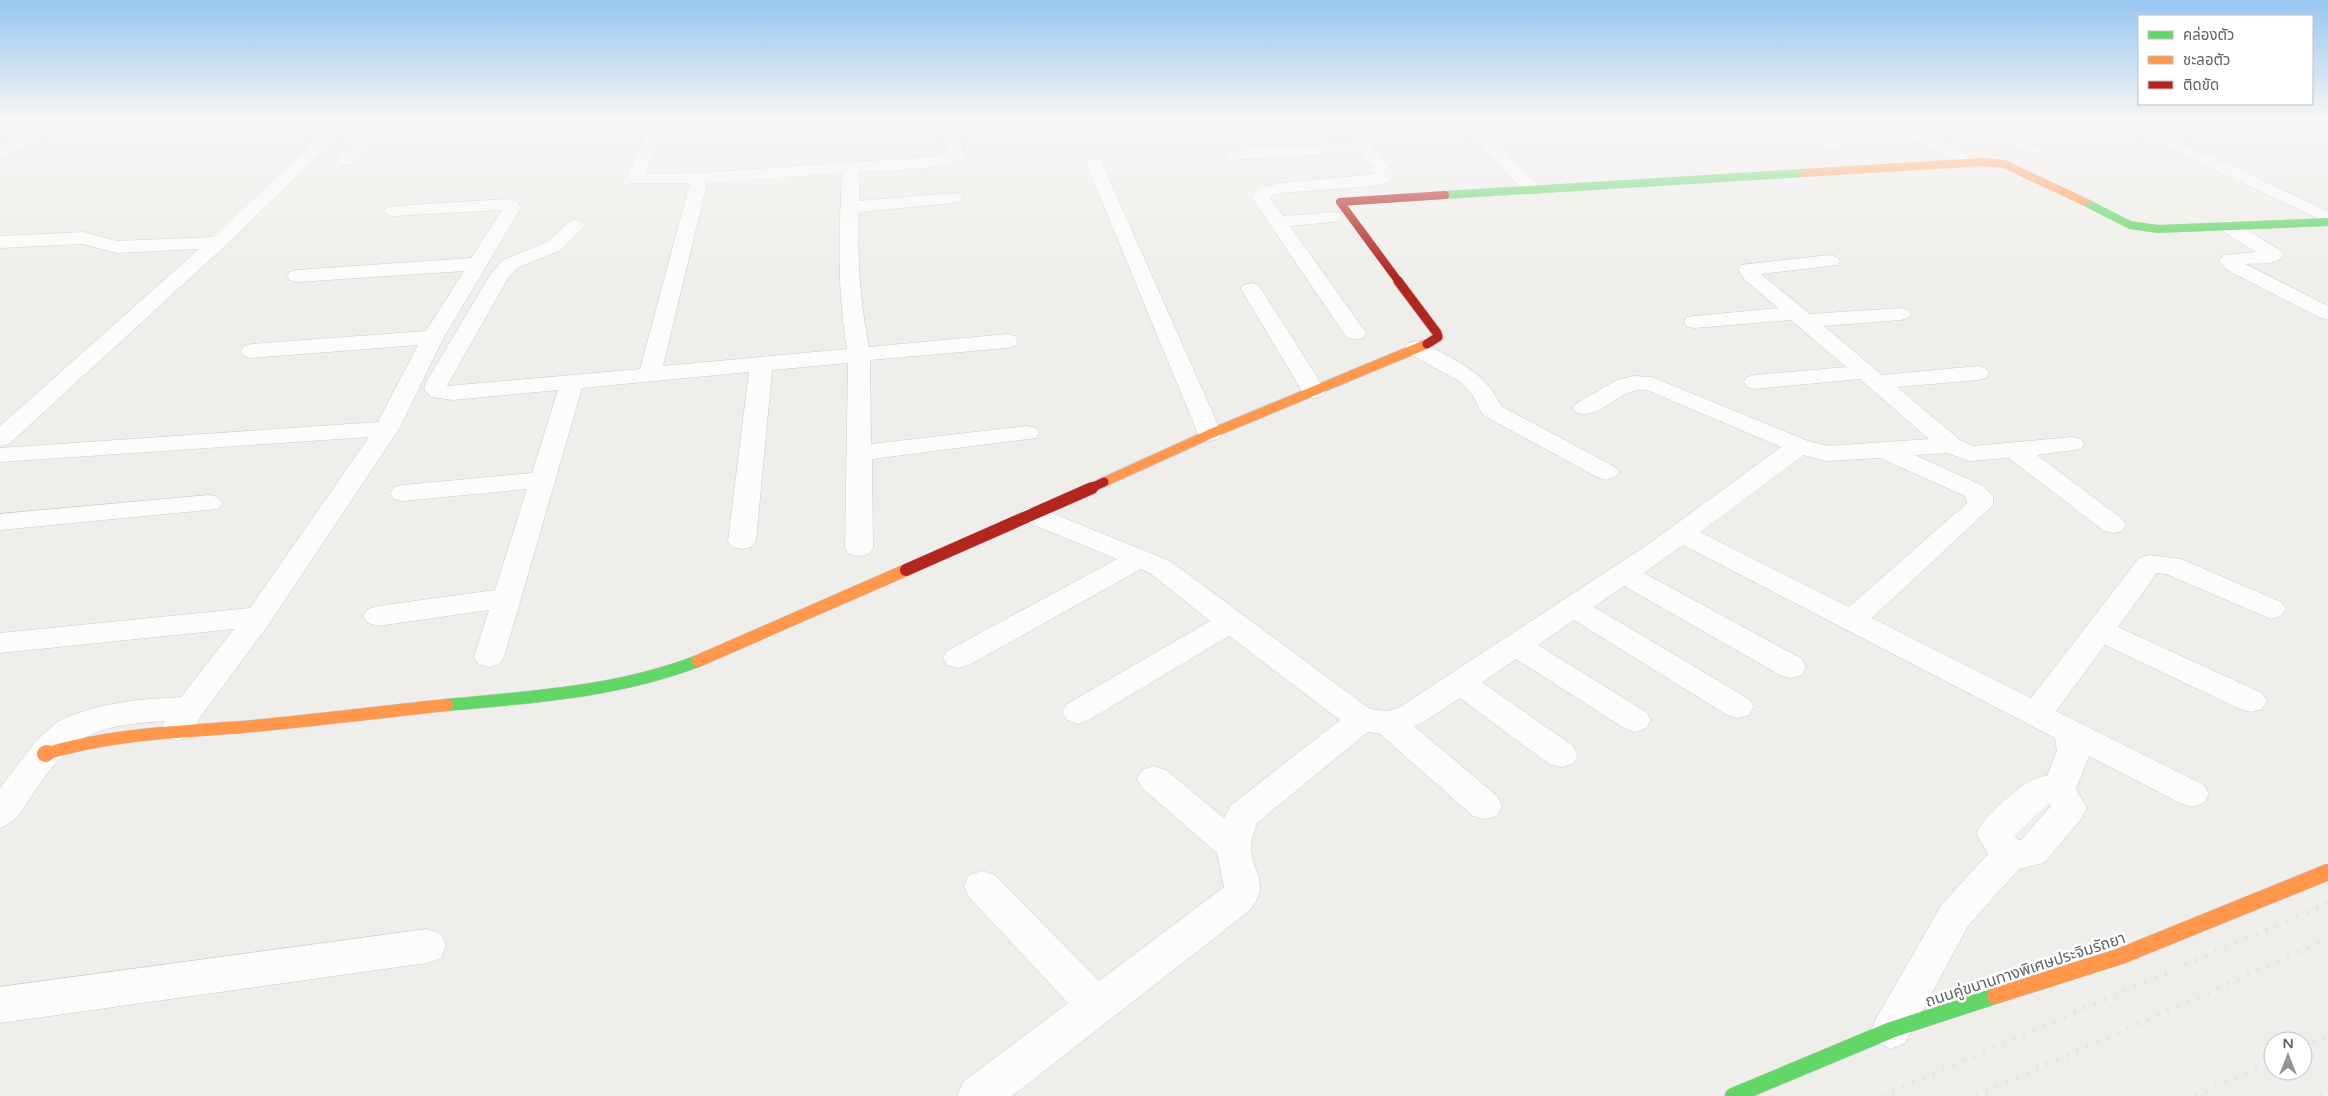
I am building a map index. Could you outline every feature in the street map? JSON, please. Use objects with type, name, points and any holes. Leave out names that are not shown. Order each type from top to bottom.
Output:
[{"type":"street","points":[[0,440],[218,242],[291,172]]},
{"type":"street","points":[[639,172],[639,179],[700,178],[798,172]]},
{"type":"street","points":[[851,172],[848,250],[850,300],[858,355],[859,548]]},
{"type":"street","points":[[1098,172],[1210,434]]},
{"type":"street","points":[[1355,333],[1261,198],[1264,192],[1282,188],[1373,181],[1386,176],[1383,172]]},
{"type":"street","points":[[1514,172],[1532,190]]},
{"type":"street","points":[[0,814],[25,768],[55,741],[68,731],[94,720],[125,713],[184,719],[213,729],[601,689],[646,679],[684,667],[1033,515],[1210,434],[1435,340],[1438,336],[1437,333],[1339,204],[1392,198],[1833,172]]},
{"type":"street","points":[[2024,172],[2130,225],[2158,229],[2328,220]]},
{"type":"street","points":[[2229,172],[2328,220]]},
{"type":"street","points":[[650,375],[700,178]]},
{"type":"street","points":[[1354,182],[1392,198]]},
{"type":"street","points":[[850,207],[954,198]]},
{"type":"street","points":[[184,719],[346,492],[387,430],[433,337],[512,208],[511,205],[393,211]]},
{"type":"street","points":[[1276,222],[1333,217]]},
{"type":"street","points":[[576,226],[554,246],[510,264],[500,275],[436,389],[439,392],[453,393],[1007,341]]},
{"type":"street","points":[[2228,226],[2274,255],[2270,257],[2231,259],[2229,261],[2234,266],[2328,314]]},
{"type":"street","points":[[0,242],[84,238],[116,246],[218,242]]},
{"type":"street","points":[[1830,261],[1748,269],[1752,276],[1951,445],[1969,454],[2072,444]]},
{"type":"street","points":[[297,276],[476,264]]},
{"type":"street","points":[[1251,289],[1314,391]]},
{"type":"street","points":[[1695,322],[1901,314]]},
{"type":"street","points":[[252,351],[433,337]]},
{"type":"street","points":[[1416,348],[1468,376],[1484,394],[1492,410],[1606,472]]},
{"type":"street","points":[[742,541],[761,364]]},
{"type":"street","points":[[1755,382],[1978,374]]},
{"type":"street","points":[[1585,408],[1627,383],[1639,380],[1799,446],[1827,454],[1951,445]]},
{"type":"street","points":[[489,657],[572,382]]},
{"type":"street","points":[[0,455],[387,430]]},
{"type":"street","points":[[858,453],[1027,433]]},
{"type":"street","points":[[978,1096],[1236,900],[1242,893],[1243,884],[1233,846],[1242,816],[1376,721],[1411,715],[1681,533],[1799,446]]},
{"type":"street","points":[[1852,621],[1980,505],[1980,496],[1974,490],[1884,450]]},
{"type":"street","points":[[2016,450],[2113,525]]},
{"type":"street","points":[[403,493],[542,480]]},
{"type":"street","points":[[0,522],[209,503]]},
{"type":"street","points":[[1033,515],[1140,558],[1160,568],[1230,622],[1376,721],[1485,806]]},
{"type":"street","points":[[1681,533],[2192,794]]},
{"type":"street","points":[[958,658],[1140,558]]},
{"type":"street","points":[[2036,715],[2149,564],[2171,565],[2271,609]]},
{"type":"street","points":[[1623,573],[1791,667]]},
{"type":"street","points":[[378,616],[507,598]]},
{"type":"street","points":[[1573,607],[1738,707]]},
{"type":"street","points":[[0,643],[258,617]]},
{"type":"street","points":[[1078,712],[1230,622]]},
{"type":"street","points":[[2099,630],[2251,701]]},
{"type":"street","points":[[1516,645],[1634,720]]},
{"type":"street","points":[[1460,682],[1560,754]]},
{"type":"street","points":[[1891,1030],[1955,915],[2009,856],[2031,852],[2070,808],[2059,790],[2074,751],[2070,732]]},
{"type":"street","points":[[1154,779],[1233,846]]},
{"type":"street","name":"ถนนคู่ขนานทางพิเศษประจิมรัถยา","points":[[1733,1096],[1891,1030],[2121,956],[2328,872]]},
{"type":"street","points":[[982,886],[1097,1006]]},
{"type":"street","points":[[0,1005],[427,946]]},
{"type":"railway","points":[[1882,1096],[2328,903]]},
{"type":"railway","points":[[1976,1096],[2328,939]]},
{"type":"railway","points":[[2313,1043],[2328,1036]]},
{"type":"railway","points":[[2195,1096],[2263,1065]]},
{"type":"railway","points":[[2320,1096],[2328,1092]]},
{"type":"traffic: fast","points":[[1445,195],[1804,173]]},
{"type":"traffic: fast","points":[[2085,202],[2130,225],[2158,229],[2328,222]]},
{"type":"traffic: fast","points":[[447,705],[543,696],[606,687],[638,681],[698,661]]},
{"type":"traffic: fast","points":[[1733,1096],[1891,1030],[1995,996]]},
{"type":"traffic: slow","points":[[1804,173],[1818,172]]},
{"type":"traffic: slow","points":[[2021,172],[2085,202]]},
{"type":"traffic: slow","points":[[1104,482],[1210,434],[1427,344]]},
{"type":"traffic: slow","points":[[698,661],[906,570]]},
{"type":"traffic: slow","points":[[45,754],[87,743],[128,736],[242,727],[447,705]]},
{"type":"traffic: slow","points":[[1995,996],[2121,956],[2328,872]]},
{"type":"traffic: jam","points":[[1427,344],[1438,337],[1437,333],[1340,202],[1445,195]]},
{"type":"traffic: jam","points":[[906,570],[1104,482]]}]
